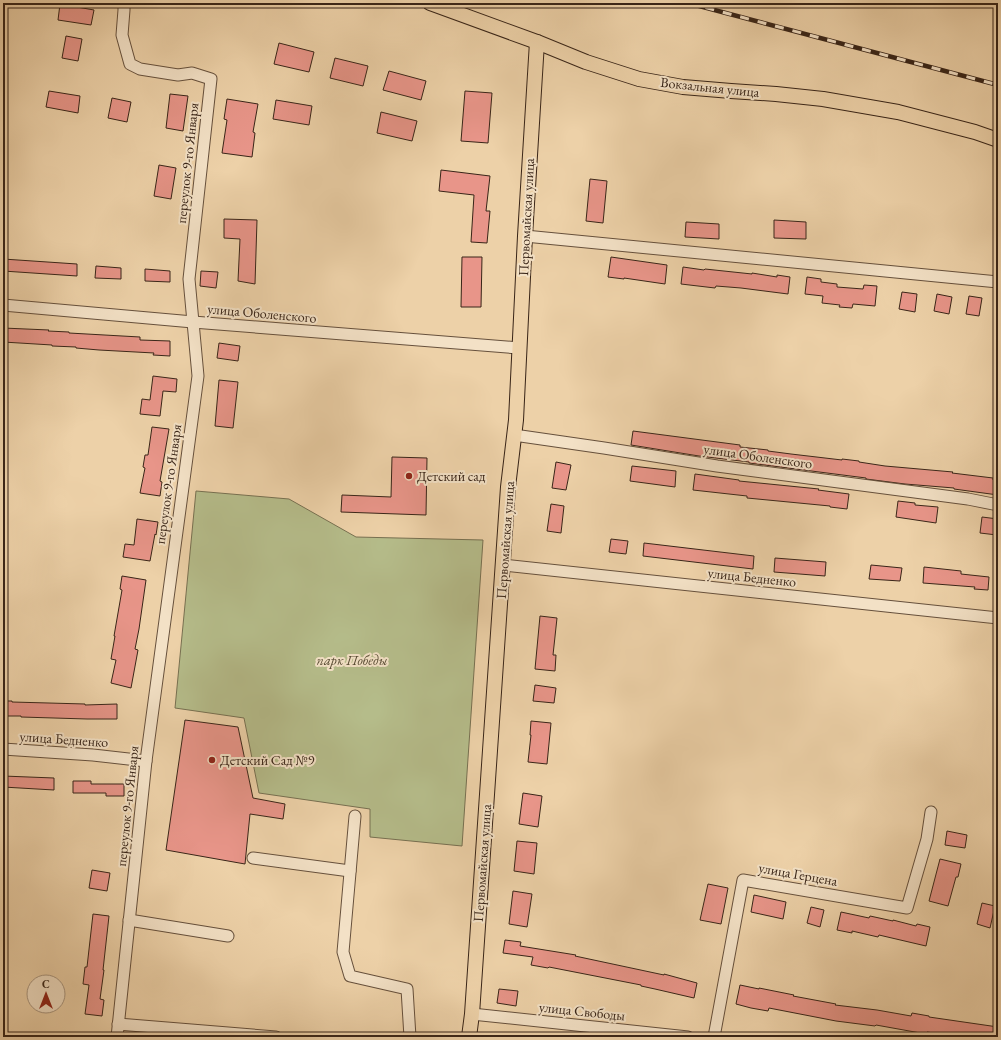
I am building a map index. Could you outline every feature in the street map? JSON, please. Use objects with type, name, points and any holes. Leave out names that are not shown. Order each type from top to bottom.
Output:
[{"type":"main road","name":"Вокзальная улица","points":[[430,3],[537,42],[586,62],[639,79],[683,87],[823,99],[898,112],[975,132],[998,140]]},
{"type":"main road","name":"Первомайская улица","points":[[469,1037],[472,1014],[508,487],[516,420],[525,236],[537,42]]},
{"type":"street","name":"переулок 9-го Января","points":[[117,1037],[146,761],[198,376],[189,280],[211,79],[192,73],[178,74],[140,69],[130,64],[122,35],[124,3]]},
{"type":"street","points":[[525,236],[998,282]]},
{"type":"street","name":"улица Оболенского","points":[[3,305],[519,348]]},
{"type":"street","name":"улица Оболенского","points":[[514,435],[717,466],[961,498],[998,505]]},
{"type":"street","name":"улица Бедненко","points":[[503,565],[998,618]]},
{"type":"street","name":"улица Бедненко","points":[[3,749],[93,755],[146,761]]},
{"type":"street","name":"улица Герцена","points":[[714,1037],[743,880],[907,908],[927,839],[931,812]]},
{"type":"street","points":[[355,816],[343,952],[350,976],[407,989],[410,1037]]},
{"type":"street","points":[[253,858],[350,871]]},
{"type":"street","points":[[129,920],[228,936]]},
{"type":"street","name":"улица Свободы","points":[[472,1014],[688,1037]]},
{"type":"street","points":[[118,1024],[276,1037]]},
{"type":"green space","name":"парк Победы","points":[[196,491],[289,499],[356,537],[483,540],[462,846],[370,837],[370,809],[259,793],[244,718],[175,708]]},
{"type":"building","points":[[60,4],[94,10],[91,25],[58,20]]},
{"type":"building","points":[[66,36],[82,39],[78,61],[62,58]]},
{"type":"building","points":[[279,43],[314,52],[309,72],[274,64]]},
{"type":"building","points":[[335,58],[368,66],[363,86],[330,78]]},
{"type":"building","points":[[389,71],[426,81],[421,100],[383,90]]},
{"type":"building","points":[[49,91],[80,96],[78,113],[46,107]]},
{"type":"building","points":[[465,91],[492,93],[488,143],[461,141]]},
{"type":"building","points":[[170,94],[188,96],[183,131],[166,128]]},
{"type":"building","points":[[112,98],[131,102],[127,122],[108,118]]},
{"type":"building","points":[[227,99],[258,104],[253,132],[255,133],[252,157],[222,153],[227,120],[224,119]]},
{"type":"building","points":[[276,100],[312,106],[309,125],[273,119]]},
{"type":"building","points":[[381,112],[417,121],[412,141],[377,133]]},
{"type":"building","points":[[159,165],[176,168],[171,199],[154,196]]},
{"type":"building","points":[[441,170],[490,176],[486,211],[490,211],[487,243],[471,242],[474,195],[439,191]]},
{"type":"building","points":[[590,179],[607,181],[603,223],[586,221]]},
{"type":"building","points":[[224,219],[257,220],[255,284],[238,281],[240,239],[224,238]]},
{"type":"building","points":[[774,220],[806,222],[806,239],[774,238]]},
{"type":"building","points":[[686,222],[719,224],[719,239],[685,237]]},
{"type":"building","points":[[462,257],[482,257],[481,307],[461,307]]},
{"type":"building","points":[[611,257],[667,265],[665,284],[608,277]]},
{"type":"building","points":[[3,259],[77,264],[77,276],[3,271]]},
{"type":"building","points":[[96,266],[121,268],[121,279],[95,278]]},
{"type":"building","points":[[683,267],[752,273],[777,277],[777,275],[790,277],[788,294],[741,288],[716,286],[715,288],[681,284]]},
{"type":"building","points":[[145,269],[170,271],[170,282],[145,281]]},
{"type":"building","points":[[201,271],[218,272],[216,288],[200,286]]},
{"type":"building","points":[[807,277],[821,279],[821,282],[837,284],[837,287],[863,289],[864,285],[877,286],[875,306],[853,304],[852,308],[822,303],[823,296],[805,294]]},
{"type":"building","points":[[902,292],[917,294],[915,312],[899,309]]},
{"type":"building","points":[[937,294],[952,297],[949,314],[934,311]]},
{"type":"building","points":[[969,296],[982,298],[979,316],[966,314]]},
{"type":"building","points":[[3,328],[140,337],[140,340],[170,341],[170,356],[153,355],[154,353],[3,342]]},
{"type":"building","points":[[219,343],[240,346],[238,361],[217,358]]},
{"type":"building","points":[[153,376],[177,379],[176,392],[163,391],[160,416],[140,414],[142,399],[150,400]]},
{"type":"building","points":[[219,380],[238,382],[233,428],[215,426]]},
{"type":"building","points":[[152,427],[169,429],[160,481],[162,482],[160,496],[140,493],[145,468],[143,467],[145,455],[148,455]]},
{"type":"building","points":[[633,431],[740,445],[740,447],[768,451],[993,478],[993,480],[998,480],[998,495],[954,488],[866,479],[631,445]]},
{"type":"building","name":"Детский сад","points":[[392,457],[427,458],[426,515],[341,512],[342,495],[391,497]]},
{"type":"building","points":[[556,462],[571,465],[566,490],[552,488]]},
{"type":"building","points":[[632,466],[676,471],[675,487],[630,481]]},
{"type":"building","points":[[695,474],[739,481],[819,489],[818,490],[849,494],[847,509],[747,498],[747,496],[693,490]]},
{"type":"building","points":[[898,501],[915,503],[915,505],[938,507],[936,523],[896,517]]},
{"type":"building","points":[[551,504],[564,506],[561,533],[547,531]]},
{"type":"building","points":[[982,517],[998,519],[997,535],[980,533]]},
{"type":"building","points":[[137,519],[158,522],[150,561],[123,557],[125,544],[134,545]]},
{"type":"building","points":[[611,539],[628,541],[626,554],[609,552]]},
{"type":"building","points":[[644,543],[754,556],[753,569],[643,556]]},
{"type":"building","points":[[775,558],[826,562],[825,576],[774,572]]},
{"type":"building","points":[[871,565],[902,568],[900,581],[869,579]]},
{"type":"building","points":[[924,567],[961,571],[961,574],[989,577],[988,590],[974,589],[975,587],[923,583]]},
{"type":"building","points":[[122,576],[146,580],[135,649],[138,650],[131,688],[111,683],[116,660],[111,659],[122,590],[120,589]]},
{"type":"building","points":[[540,616],[557,618],[553,655],[556,655],[555,671],[535,669]]},
{"type":"building","points":[[535,685],[556,688],[554,703],[533,701]]},
{"type":"building","points":[[3,701],[85,705],[117,704],[117,719],[3,716]]},
{"type":"building","name":"Детский Сад №9","points":[[185,720],[238,727],[253,798],[285,804],[283,819],[250,814],[245,864],[166,850]]},
{"type":"building","points":[[531,721],[551,723],[547,764],[528,762]]},
{"type":"building","points":[[3,776],[54,778],[54,790],[3,787]]},
{"type":"building","points":[[73,781],[91,781],[91,784],[124,784],[124,796],[106,796],[106,793],[73,793]]},
{"type":"building","points":[[523,793],[542,796],[538,827],[519,824]]},
{"type":"building","points":[[947,831],[967,835],[965,848],[945,845]]},
{"type":"building","points":[[517,841],[537,843],[534,874],[514,871]]},
{"type":"building","points":[[940,859],[961,864],[948,906],[929,901]]},
{"type":"building","points":[[92,870],[110,873],[107,891],[89,888]]},
{"type":"building","points":[[708,884],[728,888],[721,924],[700,920]]},
{"type":"building","points":[[513,891],[532,894],[527,927],[509,924]]},
{"type":"building","points":[[754,895],[786,902],[783,919],[751,912]]},
{"type":"building","points":[[982,903],[995,906],[990,928],[977,924]]},
{"type":"building","points":[[811,907],[824,910],[820,927],[807,923]]},
{"type":"building","points":[[841,912],[869,918],[870,916],[893,920],[916,926],[917,924],[930,927],[926,946],[879,935],[878,937],[852,931],[852,933],[837,930]]},
{"type":"building","points":[[93,914],[109,916],[100,999],[104,1000],[102,1016],[85,1014],[89,985],[83,984],[85,967],[87,967]]},
{"type":"building","points":[[505,940],[521,942],[520,946],[576,955],[575,956],[664,974],[697,983],[694,998],[641,985],[549,967],[531,965],[533,957],[503,953]]},
{"type":"building","points":[[740,985],[836,1004],[835,1005],[911,1016],[912,1013],[929,1017],[998,1027],[998,1037],[961,1037],[927,1032],[926,1034],[876,1025],[836,1021],[769,1008],[768,1011],[751,1008],[736,1004]]},
{"type":"building","points":[[499,989],[518,991],[516,1006],[497,1003]]},
{"type":"railway","points":[[688,3],[998,85]]},
{"type":"place","name":"Детский сад","points":[[409,476]]},
{"type":"place","name":"Детский Сад №9","points":[[212,760]]}]
